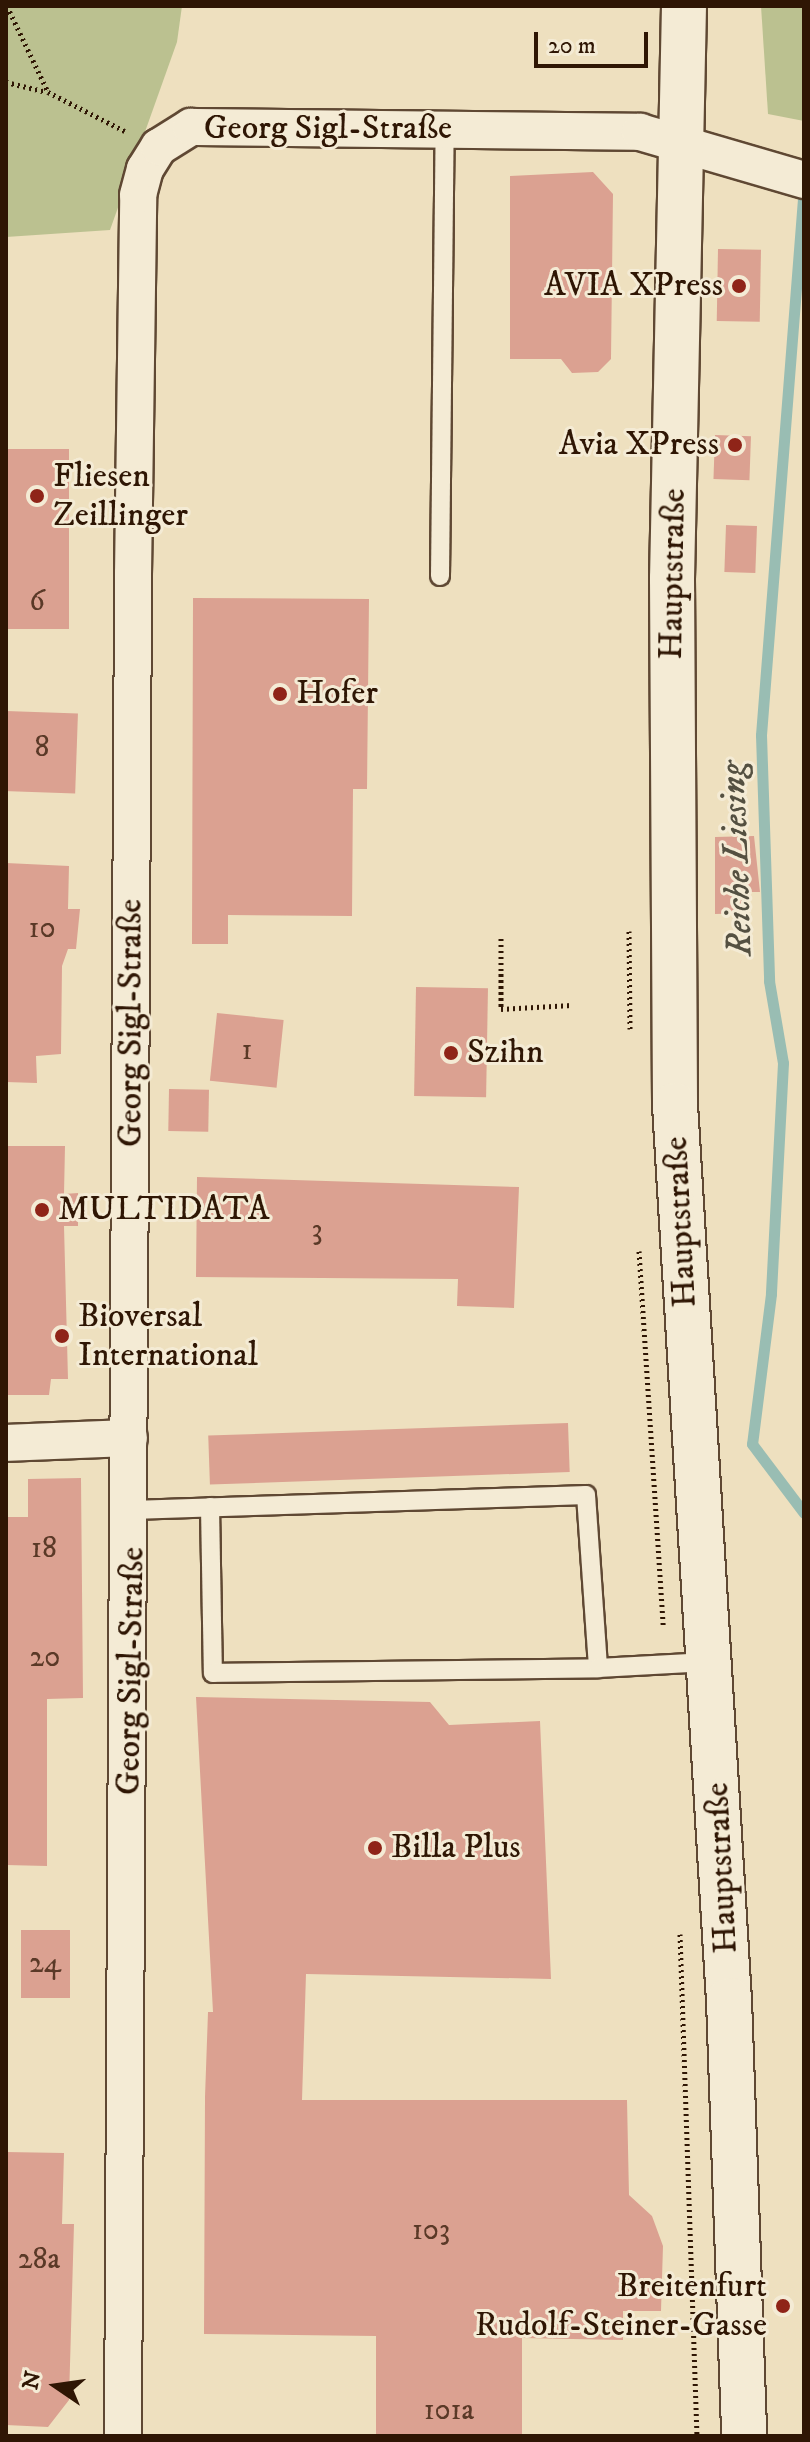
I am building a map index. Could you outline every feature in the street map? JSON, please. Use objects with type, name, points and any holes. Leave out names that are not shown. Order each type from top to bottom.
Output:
[{"type":"main road","name":"Hauptstraße","points":[[684,6],[684,140],[672,579],[675,1105],[711,1662],[744,2436]]},
{"type":"street","name":"Georg Sigl-Straße","points":[[123,2436],[133,1510],[129,1438],[138,195],[159,147],[191,127],[640,132],[684,140],[804,180]]},
{"type":"street","points":[[6,1443],[129,1438]]},
{"type":"lane","points":[[440,576],[445,130]]},
{"type":"lane","points":[[133,1510],[586,1495],[598,1668]]},
{"type":"lane","points":[[210,1507],[213,1673],[598,1668],[711,1662]]},
{"type":"path","points":[[7,6],[48,92]]},
{"type":"path","points":[[6,82],[48,92],[159,147]]},
{"type":"path","points":[[501,938],[501,1009],[572,1005]]},
{"type":"green space","points":[[6,6],[182,6],[177,42],[110,230],[6,237]]},
{"type":"green space","points":[[761,6],[804,6],[804,121],[768,114]]},
{"type":"building","points":[[593,172],[613,194],[611,359],[598,372],[572,373],[561,359],[510,359],[510,176]]},
{"type":"building","name":"AVIA XPress","points":[[718,249],[761,250],[760,322],[717,321]]},
{"type":"building","points":[[715,435],[751,436],[749,480],[713,479]]},
{"type":"building","points":[[6,449],[69,449],[69,629],[6,629]]},
{"type":"building","points":[[726,525],[757,526],[755,573],[724,572]]},
{"type":"building","name":"Hofer","points":[[193,598],[369,599],[367,789],[353,789],[352,916],[228,915],[228,944],[192,944]]},
{"type":"building","points":[[6,711],[78,714],[75,793],[6,791]]},
{"type":"building","points":[[754,836],[760,892],[749,892],[749,913],[715,914],[715,837]]},
{"type":"building","points":[[6,863],[69,866],[68,909],[80,909],[76,949],[68,949],[62,966],[61,1054],[36,1056],[37,1083],[6,1082]]},
{"type":"building","name":"Szihn","points":[[416,987],[488,988],[486,1097],[414,1096]]},
{"type":"building","points":[[217,1013],[284,1020],[277,1088],[210,1081]]},
{"type":"building","points":[[169,1089],[209,1090],[208,1132],[168,1131]]},
{"type":"building","points":[[6,1146],[65,1146],[64,1194],[78,1193],[78,1226],[64,1226],[68,1379],[51,1379],[49,1395],[6,1395]]},
{"type":"building","points":[[197,1177],[519,1187],[514,1308],[457,1306],[458,1279],[196,1277]]},
{"type":"building","points":[[568,1423],[570,1472],[210,1485],[208,1436]]},
{"type":"building","points":[[81,1478],[83,1698],[47,1699],[47,1866],[6,1865],[6,1517],[28,1517],[28,1479]]},
{"type":"building","points":[[196,1697],[430,1702],[449,1725],[540,1721],[551,1979],[306,1974],[302,2100],[627,2100],[629,2195],[652,2216],[663,2246],[661,2311],[623,2311],[623,2340],[522,2338],[522,2436],[376,2436],[376,2336],[204,2334],[205,2097],[208,2012],[213,2012]]},
{"type":"building","points":[[21,1930],[70,1930],[70,1998],[21,1998]]},
{"type":"building","points":[[6,2152],[64,2153],[62,2224],[74,2224],[69,2400],[48,2427],[6,2425]]},
{"type":"waterway","name":"Reiche Liesing","points":[[804,186],[761,735],[769,981],[783,1063],[771,1294],[752,1444],[804,1513]]},
{"type":"place","name":"AVIA XPress","points":[[739,286]]},
{"type":"place","name":"Avia XPress","points":[[735,445]]},
{"type":"place","name":"Fliesen Zeillinger","points":[[37,496]]},
{"type":"place","name":"Hofer","points":[[280,694]]},
{"type":"place","name":"Szihn","points":[[451,1053]]},
{"type":"place","name":"MULTIDATA","points":[[42,1210]]},
{"type":"place","name":"Bioversal International","points":[[62,1336]]},
{"type":"place","name":"Billa Plus","points":[[375,1848]]},
{"type":"place","name":"Breitenfurt Rudolf-Steiner-Gasse","points":[[783,2306]]}]
